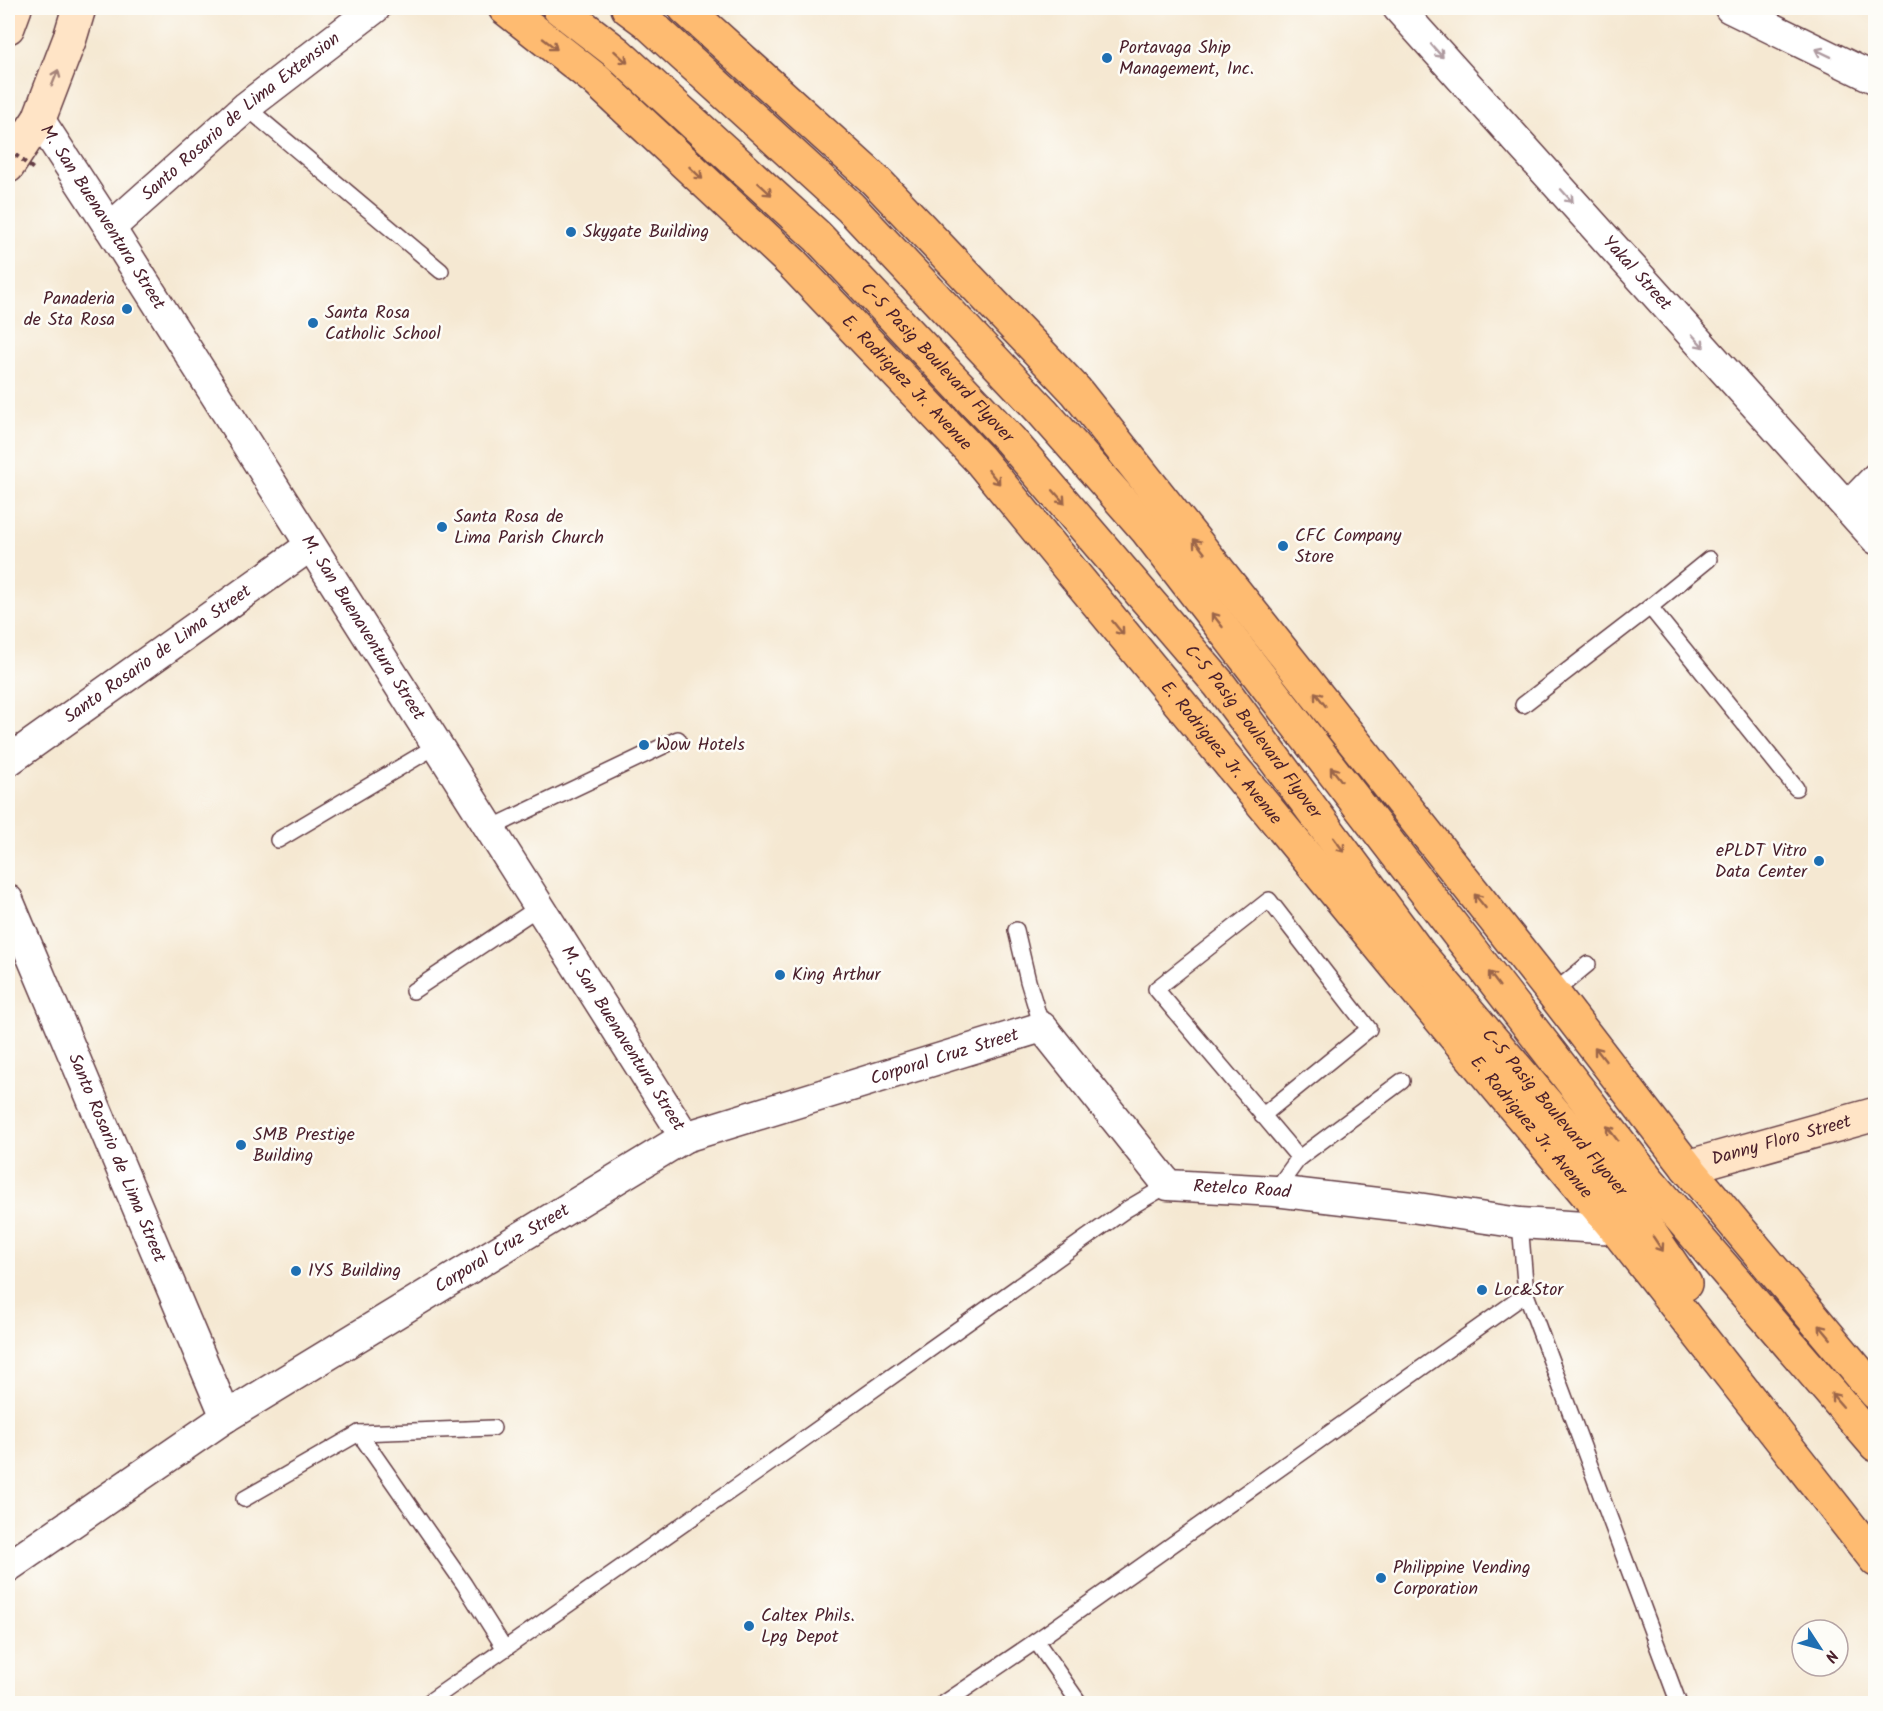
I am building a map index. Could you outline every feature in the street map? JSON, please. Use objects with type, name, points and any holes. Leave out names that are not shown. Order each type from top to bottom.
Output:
[{"type":"main road","points":[[8,27],[15,8]]},
{"type":"main road","points":[[22,168],[79,8]]},
{"type":"main road","name":"E. Rodriguez Jr. Avenue","points":[[505,8],[595,79],[791,262],[981,460],[1397,967],[1616,1229],[1875,1560]]},
{"type":"main road","name":"C-5 Pasig Boulevard Flyover","points":[[559,8],[617,53],[817,236],[1010,440],[1219,684],[1420,955],[1875,1445]]},
{"type":"main road","name":"C-5 Pasig Boulevard Flyover","points":[[628,8],[656,30],[850,207],[1042,411],[1146,529],[1636,1188],[1854,1534]]},
{"type":"main road","points":[[685,8],[876,182],[1076,391],[1688,1167],[1875,1393]]},
{"type":"main road","name":"Danny Floro Street","points":[[1688,1167],[1875,1113]]},
{"type":"street","name":"Santo Rosario de Lima Extension","points":[[110,228],[246,107],[375,8]]},
{"type":"street","name":"Yakal Street","points":[[1398,8],[1875,539]]},
{"type":"street","points":[[1730,8],[1875,79]]},
{"type":"street","name":"M. San Buenaventura Street","points":[[39,118],[685,1137]]},
{"type":"street","points":[[1848,507],[1875,478]]},
{"type":"street","name":"Santo Rosario de Lima Street","points":[[8,761],[310,546]]},
{"type":"street","name":"Santo Rosario de Lima Street","points":[[8,900],[226,1417]]},
{"type":"street","name":"Retelco Road","points":[[1042,1027],[1168,1185],[1275,1191],[1520,1223],[1616,1229]]},
{"type":"street","name":"Corporal Cruz Street","points":[[8,1567],[226,1417],[685,1137],[1042,1027]]},
{"type":"lane","points":[[246,107],[441,271]]},
{"type":"lane","points":[[1523,705],[1709,559]]},
{"type":"lane","points":[[1650,607],[1796,788]]},
{"type":"lane","points":[[489,829],[678,739]]},
{"type":"lane","points":[[278,840],[436,746]]},
{"type":"lane","points":[[1262,1116],[1369,1029],[1269,900],[1156,989],[1262,1116],[1299,1158]]},
{"type":"lane","points":[[413,991],[539,907]]},
{"type":"lane","name":"Retelco Road","points":[[1016,930],[1042,1027]]},
{"type":"lane","points":[[1553,993],[1588,963]]},
{"type":"lane","points":[[1275,1191],[1299,1158],[1402,1081]]},
{"type":"lane","points":[[426,1704],[1127,1209],[1168,1185]]},
{"type":"lane","points":[[1520,1223],[1526,1294],[1679,1704]]},
{"type":"lane","points":[[943,1704],[1036,1641],[1526,1294]]},
{"type":"lane","points":[[244,1499],[359,1433],[493,1428]]},
{"type":"lane","points":[[359,1433],[464,1584],[505,1649]]},
{"type":"lane","points":[[1036,1641],[1080,1704]]},
{"type":"path","points":[[8,149],[22,168]]},
{"type":"place","name":"Portavaga Ship Management, Inc.","points":[[1107,58]]},
{"type":"place","name":"Skygate Building","points":[[571,232]]},
{"type":"place","name":"Panaderia de Sta Rosa","points":[[127,309]]},
{"type":"place","name":"Santa Rosa Catholic School","points":[[313,323]]},
{"type":"place","name":"Santa Rosa de Lima Parish Church","points":[[442,527]]},
{"type":"place","name":"CFC Company Store","points":[[1283,546]]},
{"type":"place","name":"Wow Hotels","points":[[644,745]]},
{"type":"place","name":"ePLDT Vitro Data Center","points":[[1819,861]]},
{"type":"place","name":"King Arthur","points":[[780,975]]},
{"type":"place","name":"SMB Prestige Building","points":[[241,1145]]},
{"type":"place","name":"IYS Building","points":[[296,1271]]},
{"type":"place","name":"Loc&Stor","points":[[1482,1290]]},
{"type":"place","name":"Philippine Vending Corporation","points":[[1381,1578]]},
{"type":"place","name":"Caltex Phils. Lpg Depot","points":[[749,1626]]}]
